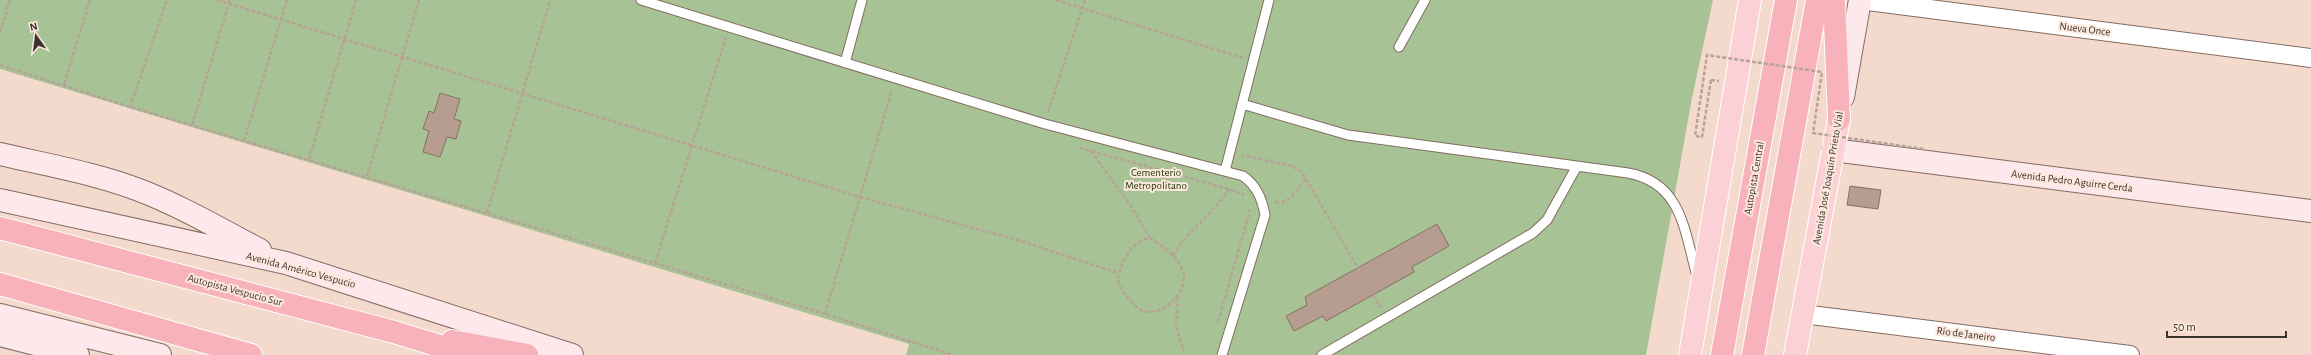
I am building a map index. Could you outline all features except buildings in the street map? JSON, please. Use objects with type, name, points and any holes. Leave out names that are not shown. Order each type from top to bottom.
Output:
[{"type":"highway","name":"Autopista Central","points":[[1722,355],[1786,0]]},
{"type":"highway","points":[[1753,355],[1817,0]]},
{"type":"highway","points":[[1834,0],[1839,119]]},
{"type":"highway","name":"Autopista Vespucio Sur","points":[[0,228],[394,332],[469,355]]},
{"type":"highway","points":[[0,284],[251,355]]},
{"type":"highway","points":[[394,332],[527,355]]},
{"type":"main road","points":[[1690,355],[1750,0]]},
{"type":"main road","name":"Avenida José Joaquín Prieto Vial","points":[[1795,355],[1860,0]]},
{"type":"main road","name":"Avenida Pedro Aguirre Cerda","points":[[1833,150],[2311,211]]},
{"type":"main road","points":[[0,154],[97,176],[138,189],[178,207],[286,263]]},
{"type":"main road","name":"Avenida Américo Vespucio","points":[[0,200],[286,263],[572,355]]},
{"type":"main road","points":[[1677,355],[1701,288]]},
{"type":"main road","points":[[0,315],[160,355]]},
{"type":"main road","points":[[0,335],[78,355]]},
{"type":"street","name":"Nueva Once","points":[[1860,0],[2311,58]]},
{"type":"street","name":"Río de Janeiro","points":[[1803,314],[2130,355]]},
{"type":"lane","points":[[640,0],[1045,124],[1225,171],[1248,180],[1262,200],[1265,216],[1261,235],[1222,355]]},
{"type":"lane","points":[[845,63],[862,0]]},
{"type":"lane","points":[[1225,171],[1269,0]]},
{"type":"lane","points":[[1399,47],[1425,0]]},
{"type":"lane","points":[[1242,104],[1348,135],[1641,175],[1663,188],[1681,218],[1701,288]]},
{"type":"lane","points":[[1322,355],[1533,233],[1547,220],[1578,166]]},
{"type":"path","points":[[0,32],[10,0]]},
{"type":"path","points":[[64,84],[90,0]]},
{"type":"path","points":[[130,107],[166,0]]},
{"type":"path","points":[[217,0],[860,197],[1021,241],[1118,272]]},
{"type":"path","points":[[192,125],[230,0]]},
{"type":"path","points":[[244,141],[287,0]]},
{"type":"path","points":[[309,159],[356,0]]},
{"type":"path","points":[[367,176],[419,0]]},
{"type":"path","points":[[487,213],[550,0]]},
{"type":"path","points":[[1056,0],[1253,61]]},
{"type":"path","points":[[1045,124],[1085,0]]},
{"type":"path","points":[[655,263],[693,146],[729,27]]},
{"type":"path","points":[[1711,80],[1702,138],[1695,136],[1707,55],[1822,72],[1813,133],[1924,149]]},
{"type":"path","points":[[0,65],[64,84],[130,107],[367,176],[825,314],[953,355]]},
{"type":"path","points":[[825,314],[896,78]]},
{"type":"path","points":[[1076,146],[1229,189],[1246,196]]},
{"type":"path","points":[[1090,151],[1133,209],[1150,238],[1173,256],[1183,271],[1182,288],[1178,295],[1176,305],[1176,326],[1185,355]]},
{"type":"path","points":[[1230,155],[1252,157],[1292,166],[1302,172],[1358,268]]},
{"type":"path","points":[[1262,200],[1284,203],[1306,178]]},
{"type":"path","points":[[1173,256],[1185,238],[1216,208],[1229,189]]},
{"type":"path","points":[[1216,326],[1250,205]]},
{"type":"path","points":[[1150,238],[1143,240],[1130,251],[1118,272],[1118,284],[1131,302],[1142,310],[1152,311],[1161,308],[1178,295]]},
{"type":"green space","name":"Cementerio Metropolitano","points":[[0,0],[1713,0],[1692,98],[1646,355],[906,355],[909,344],[0,69]]}]
